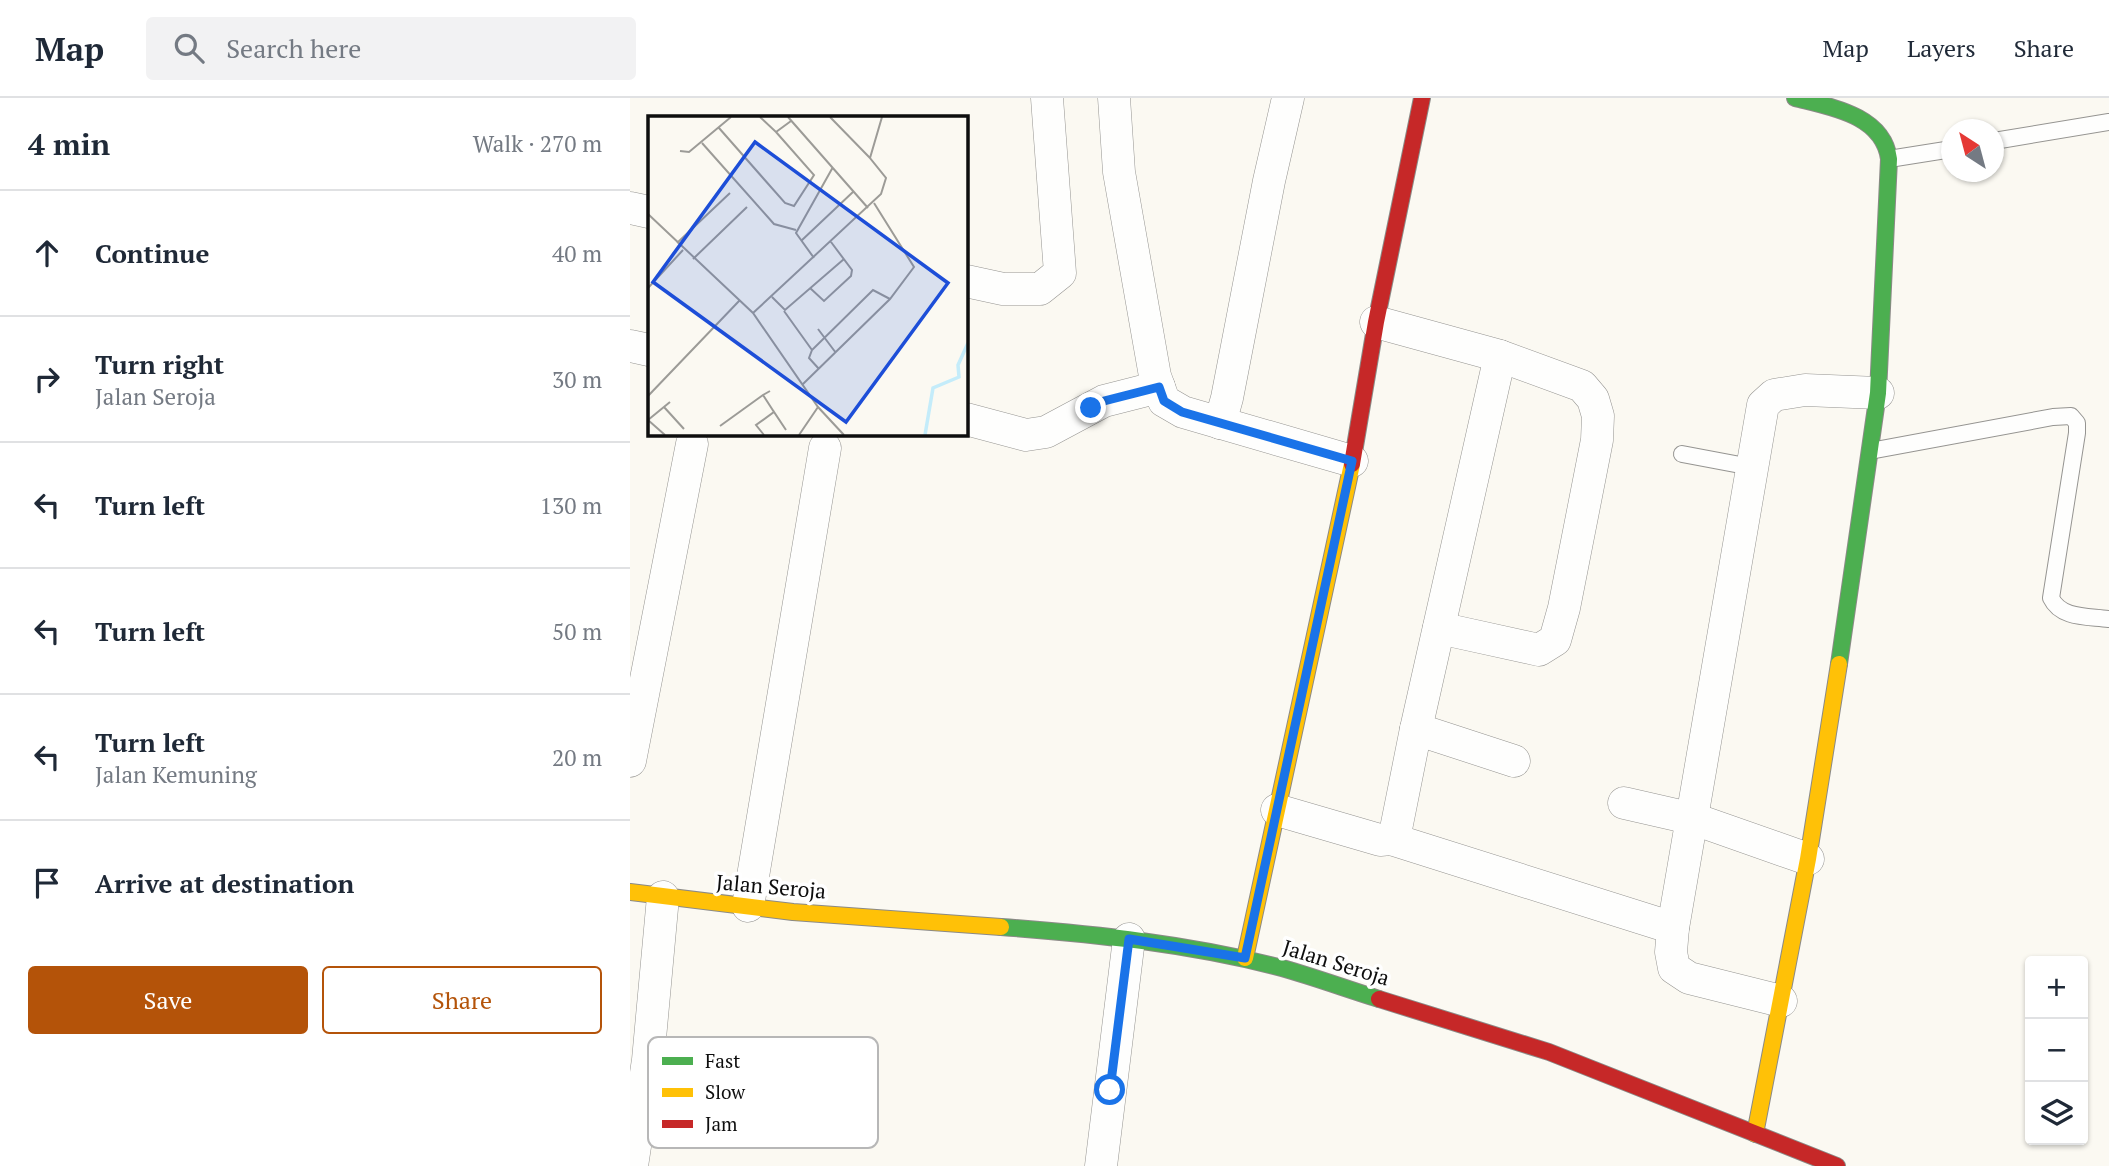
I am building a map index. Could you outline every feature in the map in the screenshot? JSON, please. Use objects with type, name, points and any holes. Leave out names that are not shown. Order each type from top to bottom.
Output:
[{"type":"street","points":[[968,281],[1003,289],[1040,289],[1060,272],[1047,98]]},
{"type":"street","points":[[1114,98],[1119,172],[1155,376],[1164,401],[1182,412],[1352,461]]},
{"type":"street","points":[[1220,423],[1288,98]]},
{"type":"street","points":[[1245,958],[1352,461],[1376,322],[1422,98]]},
{"type":"street","points":[[1755,1134],[1808,859],[1851,592],[1878,393],[1889,159],[1885,142],[1874,128],[1834,108],[1795,98]]},
{"type":"street","points":[[630,208],[648,212]]},
{"type":"street","points":[[1376,322],[1500,356],[1582,386],[1593,399],[1598,416],[1597,440],[1564,608],[1555,640],[1539,650],[1439,628]]},
{"type":"street","points":[[630,346],[648,351]]},
{"type":"street","points":[[1391,839],[1396,829],[1500,356]]},
{"type":"street","points":[[968,420],[1026,435],[1046,432],[1104,401],[1159,387]]},
{"type":"street","points":[[1781,1002],[1689,978],[1674,968],[1671,952],[1673,928],[1694,819],[1763,405],[1774,394],[1805,390],[1878,393]]},
{"type":"street","points":[[630,761],[691,444]]},
{"type":"street","points":[[748,906],[825,448]]},
{"type":"street","points":[[1416,729],[1514,761]]},
{"type":"street","points":[[1624,803],[1694,819],[1808,859]]},
{"type":"street","points":[[1277,810],[1380,840],[1391,839],[1673,928]]},
{"type":"street","name":"Jalan Seroja","points":[[630,892],[748,906],[1028,928],[1129,939],[1245,958],[1549,1052],[1837,1166]]},
{"type":"street","points":[[650,1037],[663,897]]},
{"type":"street","points":[[1101,1166],[1129,939]]},
{"type":"street","points":[[632,1166],[648,1060]]},
{"type":"lane","points":[[2004,139],[2109,122]]},
{"type":"lane","points":[[1889,159],[1941,151]]},
{"type":"lane","points":[[1870,451],[2053,417],[2071,416],[2077,423],[2077,433],[2051,598],[2055,607],[2064,613],[2109,619]]},
{"type":"lane","points":[[1682,454],[1751,467]]},
{"type":"traffic: fast","points":[[1795,98],[1839,110],[1866,123],[1877,132],[1885,144],[1889,159],[1878,393],[1839,664]]},
{"type":"traffic: fast","points":[[1001,927],[1107,937],[1213,952],[1282,968],[1379,999]]},
{"type":"traffic: slow","points":[[1245,958],[1352,464]]},
{"type":"traffic: slow","points":[[1755,1134],[1808,859],[1839,664]]},
{"type":"traffic: slow","points":[[630,892],[793,912],[1001,927]]},
{"type":"traffic: jam","points":[[1352,464],[1376,322],[1422,98]]},
{"type":"traffic: jam","points":[[1379,999],[1549,1052],[1837,1166]]},
{"type":"route","points":[[1091,408],[1104,401],[1159,387],[1164,401],[1182,412],[1352,461],[1245,958],[1129,939],[1110,1090]]}]
